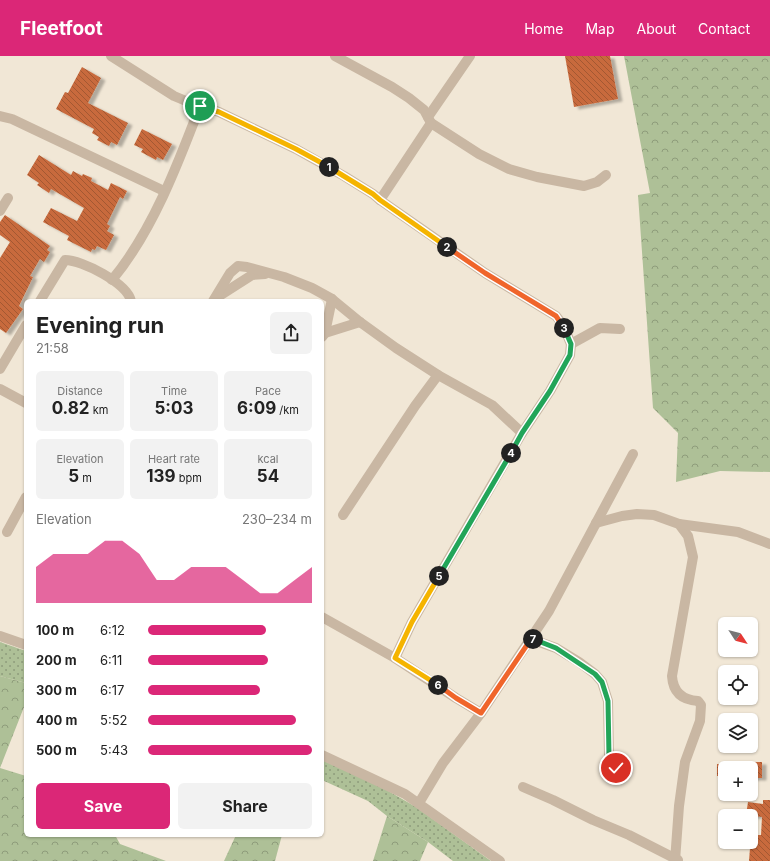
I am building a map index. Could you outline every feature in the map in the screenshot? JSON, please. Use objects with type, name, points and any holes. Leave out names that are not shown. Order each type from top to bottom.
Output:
[{"type":"street","points":[[111,56],[174,96],[219,112],[296,149],[344,176],[373,194],[485,273],[556,316],[563,325],[571,344],[570,355],[550,391],[522,433],[412,622],[395,658]]},
{"type":"street","points":[[335,56],[392,87],[424,110],[430,120],[479,154],[510,169],[537,177],[584,186],[597,182],[606,175]]},
{"type":"street","points":[[380,200],[470,56]]},
{"type":"street","points":[[112,280],[120,271],[159,204],[200,106]]},
{"type":"street","points":[[0,116],[12,119],[164,191]]},
{"type":"street","points":[[0,211],[8,198]]},
{"type":"street","points":[[41,299],[65,260],[78,262],[112,280],[127,293],[130,299]]},
{"type":"street","points":[[215,299],[230,273],[238,266],[271,273],[312,288],[332,298],[360,322],[396,348],[438,375],[492,405],[522,433]]},
{"type":"street","points":[[216,299],[252,275],[271,273]]},
{"type":"street","points":[[324,335],[332,298]]},
{"type":"street","points":[[324,335],[360,322]]},
{"type":"street","points":[[0,370],[24,328]]},
{"type":"street","points":[[571,344],[600,328],[620,329]]},
{"type":"street","points":[[342,515],[415,406],[438,375]]},
{"type":"street","points":[[0,389],[24,402]]},
{"type":"street","points":[[419,803],[443,763],[481,713],[549,611],[633,454]]},
{"type":"street","points":[[7,532],[24,501]]},
{"type":"street","points":[[596,523],[622,516],[637,514],[654,515],[679,524],[738,532],[770,544]]},
{"type":"street","points":[[523,787],[553,800],[574,812],[629,835],[677,860],[679,806],[685,762],[700,721],[701,706],[698,701],[690,701],[683,697],[674,689],[672,682],[694,558],[688,536],[679,524]]},
{"type":"street","points":[[324,618],[395,658],[481,713]]},
{"type":"street","points":[[0,636],[24,644]]},
{"type":"street","points":[[531,639],[556,648],[595,674],[602,682],[608,701],[609,756],[620,776]]},
{"type":"street","points":[[324,756],[405,794],[500,861]]},
{"type":"green space","points":[[624,56],[770,56],[770,472],[720,471],[676,482],[678,433],[653,408],[638,195],[650,193]]},
{"type":"green space","points":[[0,642],[24,650],[24,682],[0,676]]},
{"type":"green space","points":[[0,676],[24,682],[24,707],[0,768]]},
{"type":"green space","points":[[324,761],[378,785],[416,807],[491,861],[453,861],[428,842],[387,816],[368,801],[324,781]]},
{"type":"green space","points":[[0,768],[24,775],[24,837],[116,837],[120,844],[166,861],[0,861]]},
{"type":"green space","points":[[387,816],[428,842],[420,861],[373,861]]},
{"type":"green space","points":[[235,837],[281,837],[275,861],[224,861]]},
{"type":"building","points":[[565,56],[610,56],[618,99],[574,107]]},
{"type":"building","points":[[82,67],[101,78],[88,103],[128,123],[117,145],[111,142],[109,146],[97,140],[99,137],[92,133],[94,129],[56,109],[65,92],[68,93]]},
{"type":"building","points":[[142,129],[172,144],[163,160],[157,157],[156,160],[141,152],[143,149],[134,145]]},
{"type":"building","points":[[39,155],[71,175],[73,171],[82,176],[83,174],[92,178],[91,181],[108,190],[111,183],[127,191],[123,199],[120,197],[107,224],[110,226],[107,231],[114,235],[106,250],[97,246],[95,250],[92,249],[91,252],[67,240],[69,236],[43,222],[51,208],[77,221],[84,208],[51,189],[49,193],[37,185],[39,183],[27,175]]},
{"type":"building","points":[[5,215],[50,246],[47,250],[50,252],[44,262],[40,259],[30,276],[33,277],[19,306],[23,309],[6,333],[0,329],[0,258],[10,242],[0,235],[0,222]]},
{"type":"building","points":[[758,762],[762,762],[762,778],[758,778]]},
{"type":"building","points":[[717,764],[718,764],[718,776]]},
{"type":"building","points":[[763,800],[770,800],[770,861],[749,861],[750,849],[758,849],[758,835],[761,835],[762,817],[758,816],[758,809],[747,809],[748,802],[763,804]]},
{"type":"route","points":[[200,106],[219,112],[296,149],[344,176],[373,194],[485,273],[556,316],[563,325],[571,344],[570,355],[550,391],[522,433],[412,622],[395,658],[481,713],[531,639],[556,648],[579,662],[595,674],[602,682],[608,701],[609,756],[616,768]]}]
